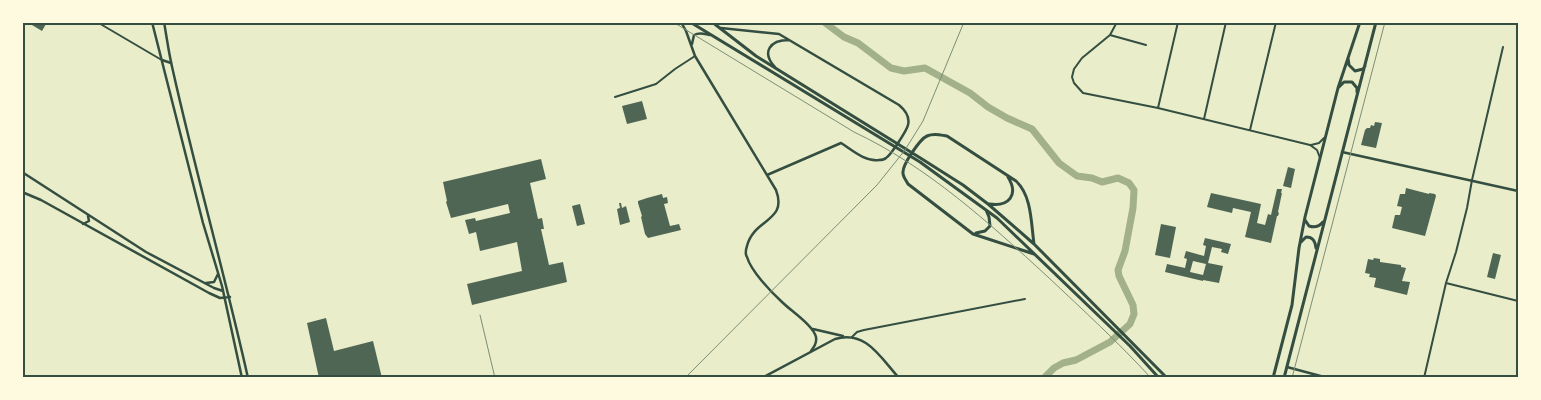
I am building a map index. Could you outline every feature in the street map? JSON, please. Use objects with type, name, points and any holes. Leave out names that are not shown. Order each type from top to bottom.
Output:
[{"type":"main road","points":[[152,22],[203,224],[223,290],[242,378]]},
{"type":"main road","points":[[164,22],[171,63],[230,297],[248,378]]},
{"type":"main road","points":[[680,22],[693,48]]},
{"type":"main road","points":[[690,22],[886,142],[963,185],[1034,244],[1100,314]]},
{"type":"main road","points":[[712,22],[756,56],[888,137],[986,209],[1167,378]]},
{"type":"main road","points":[[1273,377],[1292,305],[1298,248],[1305,217],[1338,88],[1360,22]]},
{"type":"main road","points":[[1284,378],[1324,220],[1367,64],[1376,22]]},
{"type":"main road","points":[[720,28],[779,34],[900,104],[905,109],[908,117],[908,125],[888,157],[881,160],[864,158],[840,143],[767,175]]},
{"type":"main road","points":[[712,36],[699,32],[694,35],[692,39],[695,56],[776,190],[779,199],[777,210],[771,218],[753,231],[747,245],[746,257],[758,275],[782,302],[812,329],[816,338],[816,344],[811,351]]},
{"type":"main road","points":[[778,70],[769,60],[770,46],[776,41],[791,40]]},
{"type":"main road","points":[[1348,57],[1349,65],[1355,71],[1363,70],[1367,64]]},
{"type":"main road","points":[[160,59],[171,63]]},
{"type":"main road","points":[[1338,88],[1344,82],[1352,82],[1357,88],[1357,96]]},
{"type":"main road","points":[[1034,244],[1027,198],[1022,187],[1006,174],[947,136],[936,134],[927,136],[920,141],[903,167],[908,184],[973,234],[1036,255]]},
{"type":"main road","points":[[1342,152],[1518,191]]},
{"type":"main road","points":[[22,172],[146,252],[218,290],[228,289]]},
{"type":"main road","points":[[988,204],[1003,204],[1009,200],[1013,193],[1012,184],[1006,174]]},
{"type":"main road","points":[[22,192],[41,200],[209,293],[220,298],[230,297]]},
{"type":"main road","points":[[973,234],[989,229],[990,224],[986,209]]},
{"type":"main road","points":[[82,224],[88,221],[88,214]]},
{"type":"main road","points":[[1305,217],[1306,222],[1313,228],[1320,226],[1324,220]]},
{"type":"main road","points":[[203,224],[208,226],[210,222]]},
{"type":"main road","points":[[1298,248],[1302,239],[1310,237],[1315,243],[1316,251]]},
{"type":"main road","points":[[205,283],[214,282],[218,273]]},
{"type":"main road","points":[[812,329],[865,341],[899,378]]},
{"type":"main road","points":[[762,378],[843,336]]},
{"type":"main road","points":[[1131,344],[1159,378]]},
{"type":"main road","points":[[1287,367],[1328,378]]},
{"type":"street","points":[[97,22],[160,59]]},
{"type":"street","points":[[1117,22],[1110,35],[1082,58],[1074,69],[1072,77],[1077,89],[1083,93],[1158,108],[1310,145],[1317,150],[1320,159]]},
{"type":"street","points":[[1158,108],[1178,22]]},
{"type":"street","points":[[1204,120],[1226,22]]},
{"type":"street","points":[[1250,130],[1276,22]]},
{"type":"street","points":[[1110,35],[1146,45]]},
{"type":"street","points":[[1424,378],[1446,283],[1456,252],[1503,47]]},
{"type":"street","points":[[615,97],[656,84],[695,56]]},
{"type":"street","points":[[1310,145],[1319,142],[1326,136]]},
{"type":"street","points":[[1446,283],[1518,301]]},
{"type":"street","points":[[852,337],[857,332],[864,330],[1026,299]]},
{"type":"building","points":[[27,22],[43,22],[46,24],[42,31]]},
{"type":"building","points":[[642,101],[647,119],[627,124],[622,106]]},
{"type":"building","points":[[1375,122],[1382,123],[1376,148],[1361,145],[1365,130],[1370,128],[1371,125],[1374,126]]},
{"type":"building","points":[[541,159],[546,179],[530,183],[538,219],[542,218],[544,229],[541,229],[549,265],[563,262],[567,282],[472,305],[467,284],[522,271],[517,242],[480,251],[476,232],[469,234],[465,220],[475,218],[476,221],[510,213],[508,204],[451,218],[443,182]]},
{"type":"building","points":[[1288,167],[1295,169],[1291,188],[1283,186]]},
{"type":"building","points":[[1406,188],[1435,194],[1436,196],[1425,236],[1392,228],[1395,215],[1400,215],[1402,207],[1397,206],[1400,194],[1405,194]]},
{"type":"building","points":[[1277,189],[1282,189],[1282,193],[1271,243],[1245,237],[1251,212],[1233,208],[1232,213],[1207,207],[1211,193],[1261,204],[1257,223],[1265,225],[1268,214],[1271,215]]},
{"type":"building","points":[[662,194],[663,198],[667,197],[668,203],[664,204],[670,226],[679,224],[681,230],[648,238],[645,234],[638,201]]},
{"type":"building","points":[[619,203],[621,203],[622,208],[626,206],[630,222],[620,225],[617,209],[620,208]]},
{"type":"building","points":[[580,204],[585,224],[577,226],[572,206]]},
{"type":"building","points":[[1161,224],[1176,227],[1170,258],[1155,255]]},
{"type":"building","points":[[1205,238],[1231,244],[1228,254],[1221,252],[1222,249],[1212,247],[1208,263],[1223,266],[1219,283],[1165,272],[1167,264],[1185,268],[1187,259],[1184,258],[1186,251],[1204,256],[1206,246],[1203,245]],"holes":[[[1193,261],[1206,264],[1203,275],[1190,272]]]},
{"type":"building","points":[[1493,253],[1501,255],[1495,279],[1487,277]]},
{"type":"building","points":[[1374,258],[1380,259],[1380,262],[1401,265],[1401,267],[1406,268],[1402,281],[1410,282],[1407,295],[1374,287],[1376,278],[1369,277],[1370,274],[1365,273],[1368,259],[1373,260]]},
{"type":"building","points":[[326,318],[334,351],[373,341],[382,378],[319,378],[307,323]]},
{"type":"waterway","points":[[824,22],[844,37],[858,43],[891,68],[904,71],[925,68],[970,93],[988,107],[1007,118],[1032,129],[1059,163],[1077,176],[1092,178],[1102,182],[1118,178],[1129,183],[1134,190],[1133,208],[1125,251],[1118,270],[1133,305],[1134,314],[1130,324],[1110,342],[1076,360],[1063,363],[1054,368],[1044,378]]},
{"type":"tram line","points":[[673,22],[854,132],[881,146],[932,179],[980,216],[1025,256],[1100,326],[1151,378]]},
{"type":"tram line","points":[[1292,378],[1385,22]]},
{"type":"railway","points":[[685,378],[877,185],[905,150],[923,121],[964,22]]},
{"type":"railway","points":[[480,315],[495,378]]}]
